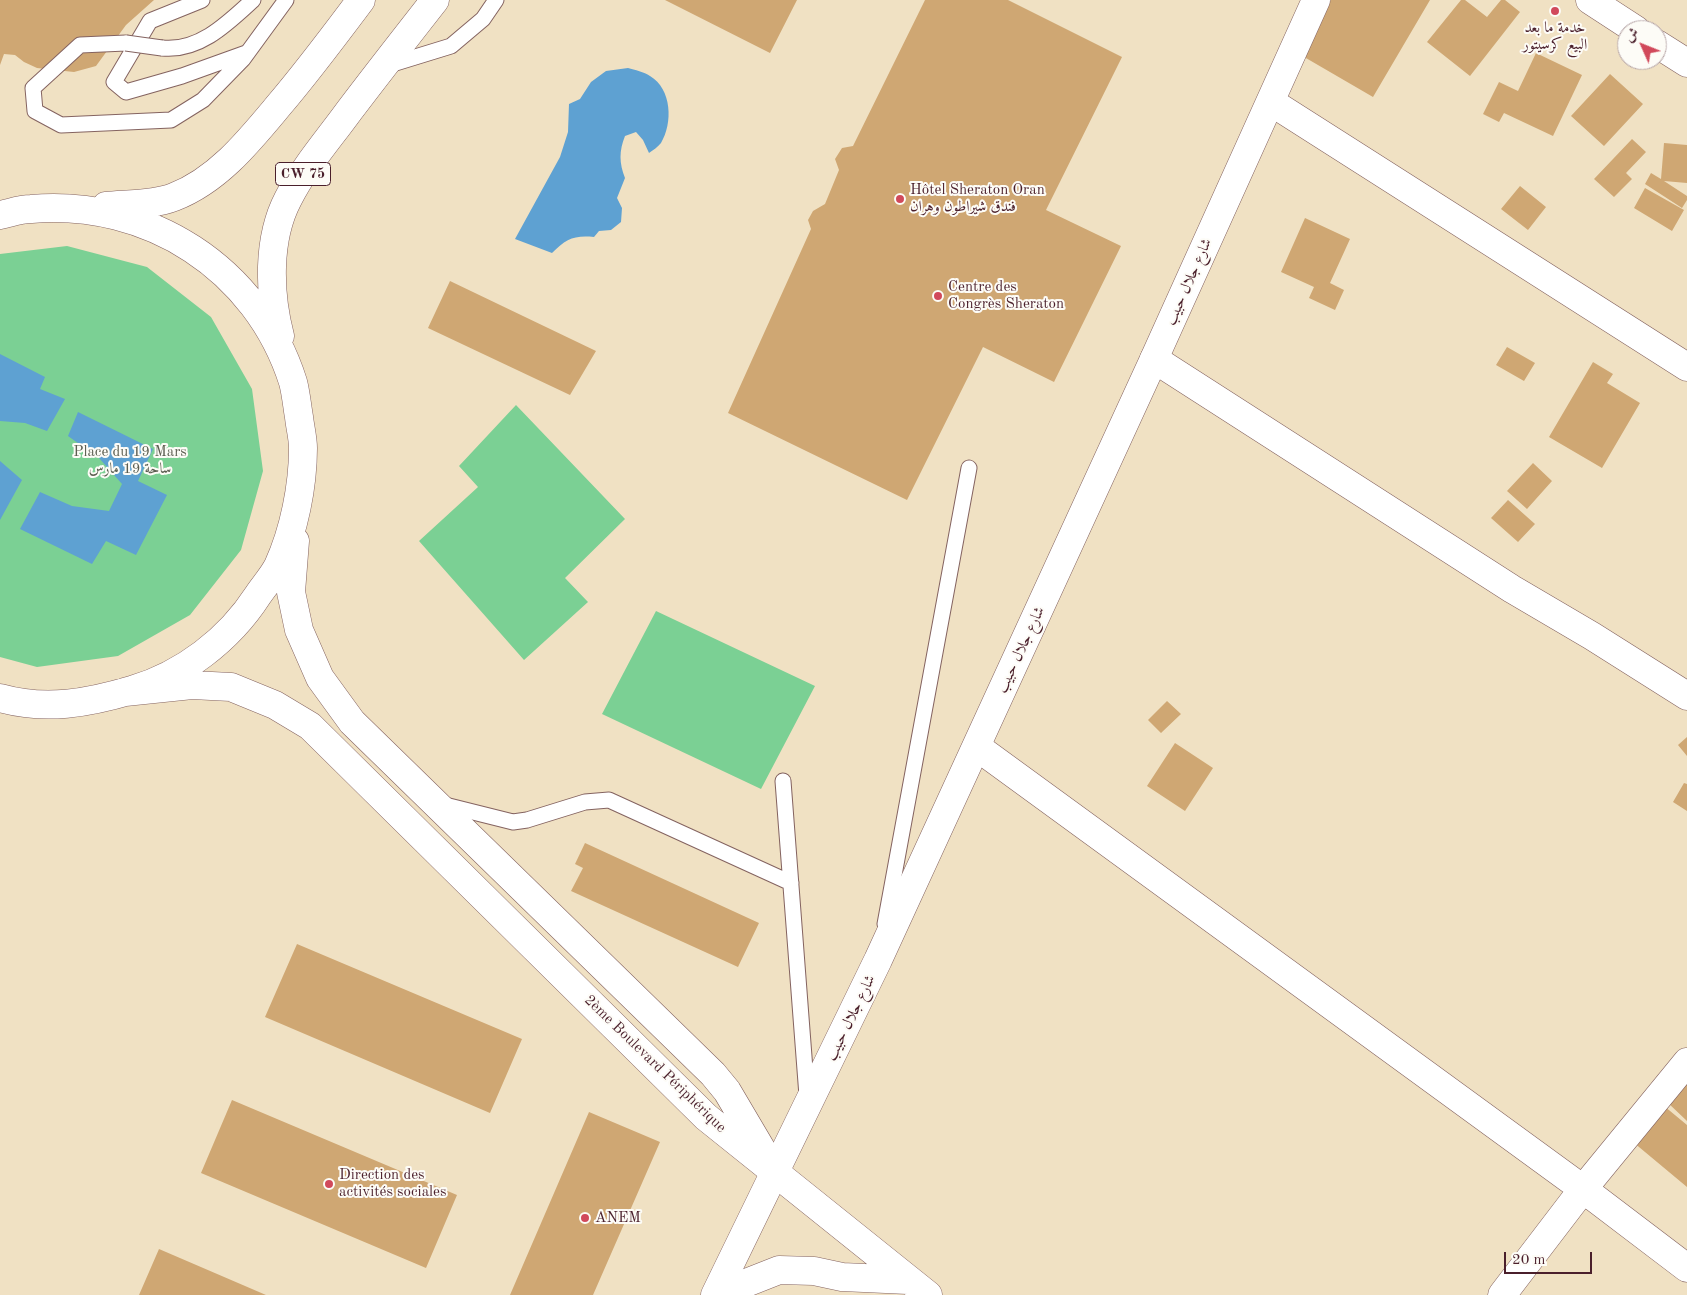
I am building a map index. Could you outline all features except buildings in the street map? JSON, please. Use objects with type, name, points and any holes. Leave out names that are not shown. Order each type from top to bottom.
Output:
[{"type":"street","points":[[0,215],[29,208],[78,208],[141,203],[173,197],[208,179],[246,145],[312,66],[361,0]]},
{"type":"street","name":"CW 75","points":[[293,384],[275,316],[271,276],[275,237],[287,200],[308,166],[435,0]]},
{"type":"street","name":"شارع جلال حبيب","points":[[715,1295],[808,1107],[977,747],[1316,0]]},
{"type":"street","points":[[1590,0],[1621,20]]},
{"type":"street","points":[[1667,50],[1687,63]]},
{"type":"street","points":[[1271,102],[1687,367]]},
{"type":"street","points":[[0,698],[37,704],[67,704],[96,701],[152,684],[203,656],[245,615],[277,566],[297,511],[304,447],[293,384],[278,345],[256,308],[228,277],[196,251],[159,230],[120,216],[78,208]]},
{"type":"street","points":[[1154,359],[1512,589],[1592,636],[1687,696]]},
{"type":"street","name":"2ème Boulevard Périphérique","points":[[297,511],[291,592],[299,630],[320,678],[352,722],[713,1074],[727,1091],[775,1171]]},
{"type":"street","name":"2ème Boulevard Périphérique","points":[[125,692],[192,685],[231,686],[275,705],[310,726],[706,1117],[775,1171]]},
{"type":"street","points":[[0,713],[37,704]]},
{"type":"street","points":[[977,747],[1582,1189],[1687,1268]]},
{"type":"street","points":[[1502,1295],[1582,1189],[1687,1062]]},
{"type":"street","points":[[775,1171],[918,1287]]},
{"type":"street","points":[[729,1295],[746,1283],[779,1270],[814,1271],[842,1278],[918,1287]]},
{"type":"lane","points":[[202,0],[150,21],[114,82],[126,92],[182,76],[246,53]]},
{"type":"lane","points":[[253,0],[206,39],[175,49],[126,43],[80,45],[33,88],[35,111],[61,125],[171,120],[203,100],[246,53],[286,0]]},
{"type":"lane","points":[[382,67],[451,46],[482,19],[496,0]]},
{"type":"lane","points":[[878,960],[969,468]]},
{"type":"lane","points":[[783,781],[808,1107]]},
{"type":"lane","points":[[433,802],[513,822],[528,820],[585,802],[609,800],[792,883]]},
{"type":"green space","name":"Place du 19 Mars ساحة 19 مارس","points":[[67,246],[147,267],[211,317],[252,389],[263,471],[241,550],[190,615],[118,656],[37,667],[0,657],[0,254]]},
{"type":"green space","points":[[516,405],[625,519],[565,578],[588,602],[524,660],[419,541],[478,487],[459,466]]},
{"type":"green space","points":[[656,611],[815,686],[761,789],[602,714]]},
{"type":"water","points":[[628,68],[650,76],[663,89],[669,116],[665,135],[661,143],[649,153],[643,140],[636,132],[625,136],[620,157],[625,178],[617,198],[622,208],[621,222],[611,230],[599,231],[594,237],[576,237],[571,239],[552,253],[515,239],[560,157],[568,132],[569,104],[580,99],[591,82],[606,71]]},
{"type":"water","points":[[0,354],[45,377],[40,389],[65,399],[47,431],[25,423],[0,421]]},
{"type":"water","points":[[78,412],[153,449],[138,481],[167,495],[136,555],[106,541],[92,564],[20,529],[40,492],[72,506],[109,511],[122,484],[99,458],[68,436]]},
{"type":"water","points":[[0,461],[22,480],[0,520]]},
{"type":"place","name":"خدمة ما بعد البيع كرسيتور","points":[[1555,11]]},
{"type":"place","name":"Hôtel Sheraton Oran فندق شيراطون وهران","points":[[900,199]]},
{"type":"place","name":"Centre des Congrès Sheraton","points":[[938,296]]},
{"type":"place","name":"Direction des activités sociales","points":[[329,1184]]},
{"type":"place","name":"ANEM","points":[[585,1218]]}]
